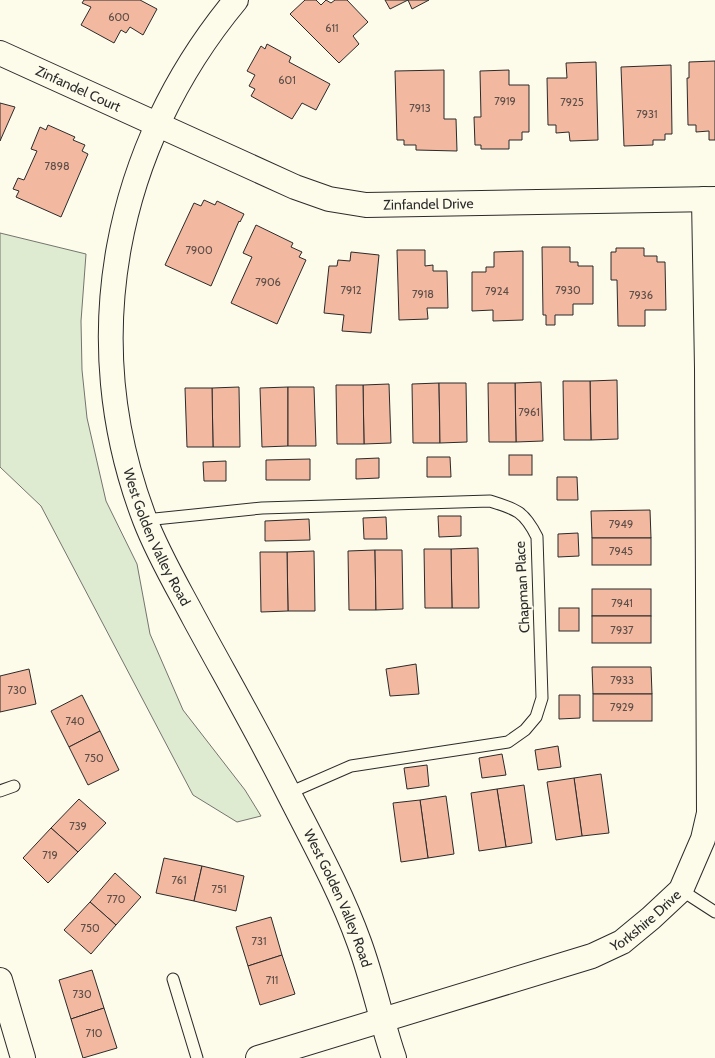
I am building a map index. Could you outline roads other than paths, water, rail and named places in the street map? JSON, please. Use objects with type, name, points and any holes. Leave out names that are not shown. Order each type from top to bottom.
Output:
[{"type":"street","name":"West Golden Valley Road","points":[[236,0],[213,27],[182,76],[157,124],[134,182],[120,235],[112,292],[110,350],[114,402],[124,454],[145,520],[167,567],[289,793],[338,892],[359,942],[394,1058]]},
{"type":"street","name":"Zinfandel Court","points":[[0,53],[157,124]]},
{"type":"street","name":"Zinfandel Drive","points":[[157,124],[295,187],[329,199],[366,205],[709,199]]},
{"type":"street","name":"Yorkshire Drive","points":[[258,1058],[592,956],[622,942],[681,890],[704,840],[709,813],[712,503],[709,199]]},
{"type":"street","points":[[0,980],[23,1058]]},
{"type":"lane","name":"Chapman Place","points":[[145,520],[262,508],[490,502],[517,510],[529,521],[537,537],[542,698],[536,717],[530,724],[508,742],[351,766],[289,793]]},
{"type":"lane","points":[[0,791],[14,786]]},
{"type":"lane","points":[[681,890],[715,912]]},
{"type":"lane","points":[[173,979],[197,1058]]}]
